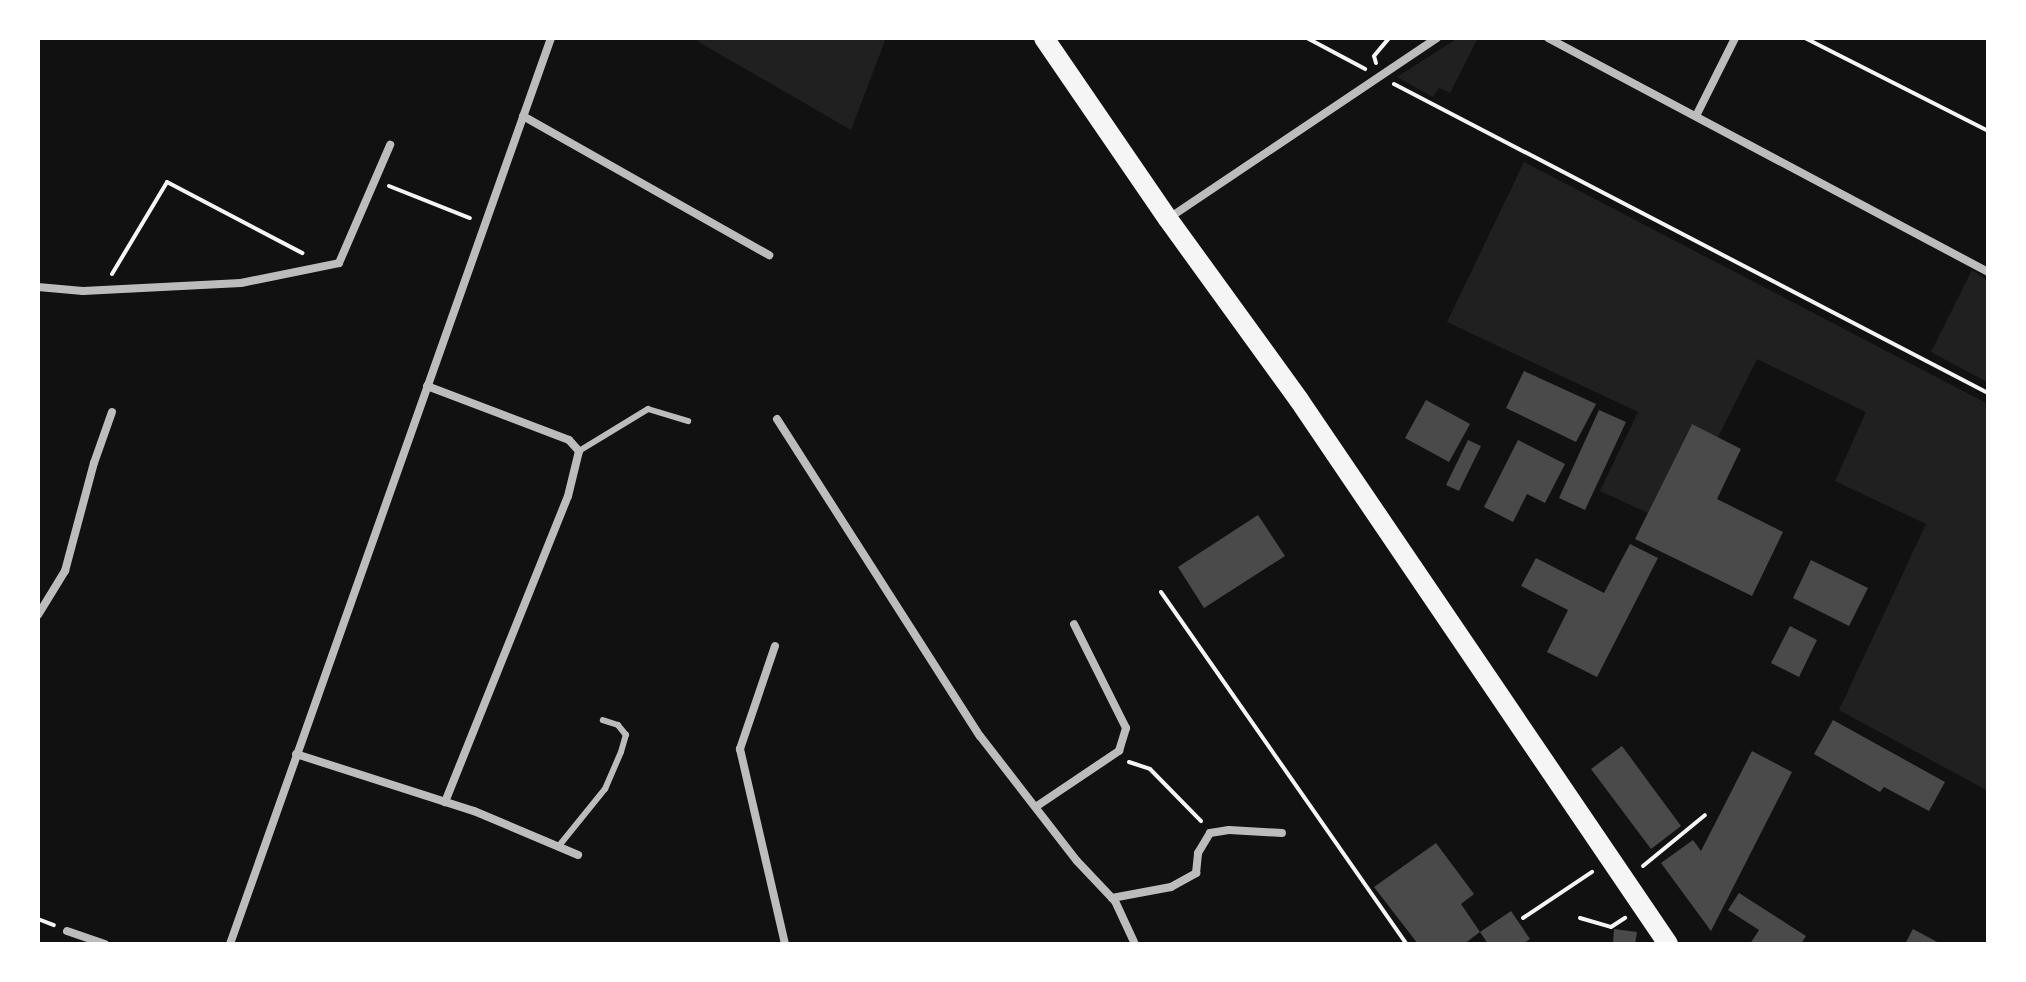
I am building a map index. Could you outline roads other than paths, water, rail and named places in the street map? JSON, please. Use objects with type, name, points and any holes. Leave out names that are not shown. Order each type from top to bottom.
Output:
[{"type":"main road","points":[[1044,38],[1168,219],[1299,400],[1668,944]]},
{"type":"street","points":[[230,944],[551,38]]},
{"type":"street","points":[[1168,219],[1437,38]]},
{"type":"street","points":[[1548,38],[1988,272]]},
{"type":"street","points":[[1696,116],[1735,38]]},
{"type":"street","points":[[523,116],[769,255]]},
{"type":"street","points":[[38,287],[102,290],[241,283],[339,263],[390,145]]},
{"type":"street","points":[[427,386],[569,440],[579,451],[568,496],[445,802]]},
{"type":"street","points":[[38,615],[65,571],[94,463],[112,412]]},
{"type":"street","points":[[777,419],[980,736],[1077,861],[1112,898],[1135,944]]},
{"type":"street","points":[[1037,806],[1119,751],[1126,728],[1074,624]]},
{"type":"street","points":[[775,646],[740,749],[785,944]]},
{"type":"street","points":[[296,754],[445,802],[578,855]]},
{"type":"street","points":[[1112,898],[1171,887],[1196,873],[1198,853],[1211,833],[1229,830],[1282,833]]},
{"type":"street","points":[[67,931],[105,944]]},
{"type":"lane","points":[[579,451],[617,432],[648,409],[688,421]]},
{"type":"lane","points":[[558,847],[605,789],[621,752],[626,735],[618,725],[603,720]]}]
